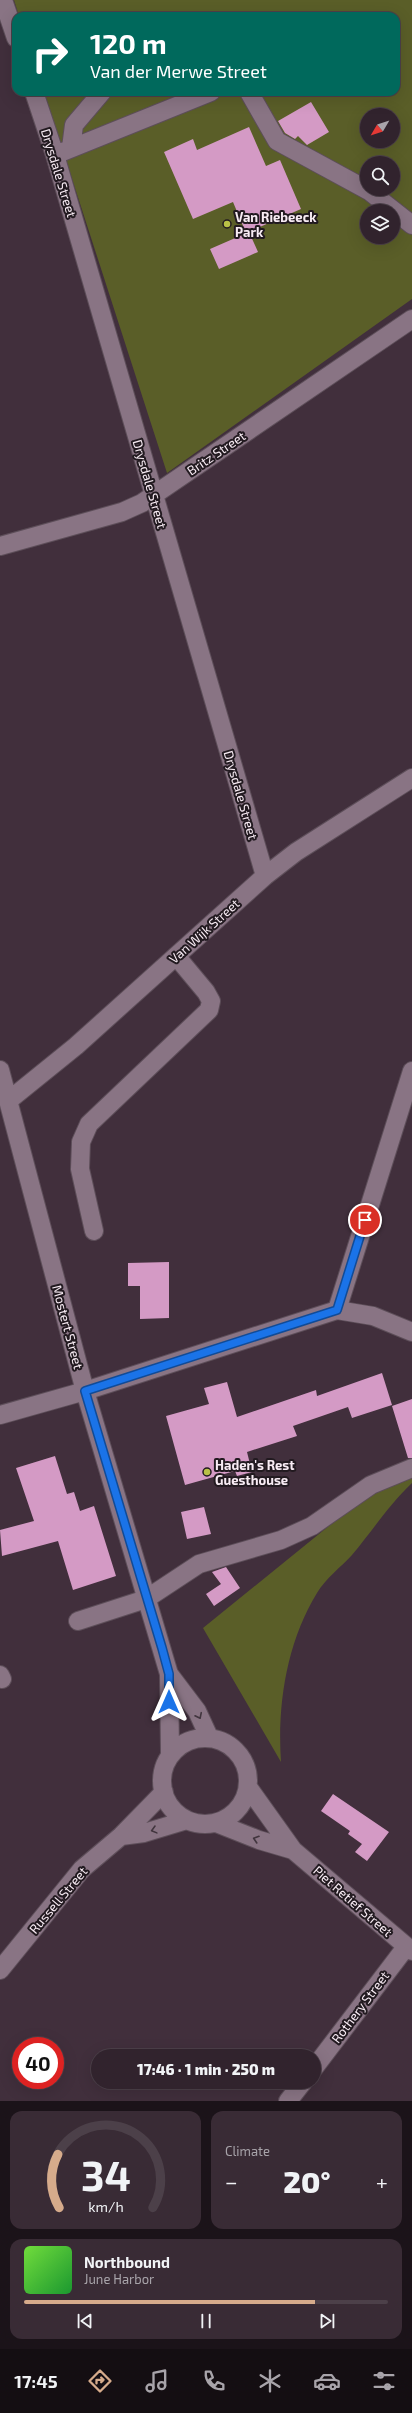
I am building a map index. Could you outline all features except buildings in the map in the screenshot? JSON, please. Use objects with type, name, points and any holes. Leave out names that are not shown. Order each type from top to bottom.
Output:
[{"type":"street","points":[[3,0],[12,26]]},
{"type":"street","name":"Drysdale Street","points":[[36,96],[63,151],[153,496],[265,876]]},
{"type":"street","points":[[63,151],[74,124],[98,96]]},
{"type":"street","points":[[63,151],[201,96]]},
{"type":"street","points":[[251,96],[277,141],[369,192],[412,225]]},
{"type":"street","name":"Britz Street","points":[[0,546],[122,512],[153,496],[412,319]]},
{"type":"street","name":"Van Wijk Street","points":[[8,1101],[76,1046],[265,876],[296,852],[412,778]]},
{"type":"street","points":[[94,1231],[80,1169],[81,1142],[89,1124],[209,1010],[211,1001],[206,992],[176,956]]},
{"type":"street","name":"Mostert Street","points":[[0,1070],[85,1391],[169,1674],[170,1754]]},
{"type":"street","points":[[337,1310],[412,1071]]},
{"type":"street","points":[[0,1414],[85,1391],[337,1310],[372,1316],[412,1332]]},
{"type":"street","points":[[78,1620],[146,1599],[199,1564],[281,1540],[312,1526],[371,1485],[412,1468]]},
{"type":"street","name":"Mostert Street","points":[[169,1674],[197,1710],[209,1737]]},
{"type":"street","points":[[209,1737],[225,1742],[239,1754],[247,1770],[248,1787],[244,1800],[232,1815],[216,1823],[200,1824],[187,1820],[172,1809],[164,1792],[161,1777],[170,1754],[191,1739],[209,1737]]},
{"type":"street","name":"Piet Retief Street","points":[[248,1787],[293,1850],[409,1949]]},
{"type":"street","name":"Russell Street","points":[[0,1970],[82,1869],[121,1836],[164,1792]]},
{"type":"street","points":[[121,1836],[144,1833],[187,1820]]},
{"type":"street","name":"Piet Retief Street","points":[[216,1823],[252,1838],[293,1850]]},
{"type":"street","name":"Rothery Street","points":[[321,2059],[409,1949]]},
{"type":"street","points":[[288,2101],[297,2089]]},
{"type":"green space","name":"Van Riebeeck Park","points":[[14,0],[412,0],[412,299],[167,473],[45,96],[400,96],[400,12],[18,12]]},
{"type":"green space","points":[[412,1468],[412,1483],[388,1509],[352,1555],[325,1582],[317,1593],[298,1632],[286,1674],[283,1696],[280,1740],[281,1762],[203,1628],[393,1474]]},
{"type":"place","name":"Van Riebeeck Park","points":[[227,224]]},
{"type":"place","name":"Haden's Rest Guesthouse","points":[[207,1472]]},
{"type":"route","points":[[169,1702],[169,1674],[162,1648],[146,1599],[85,1391],[337,1310],[365,1220]]}]
